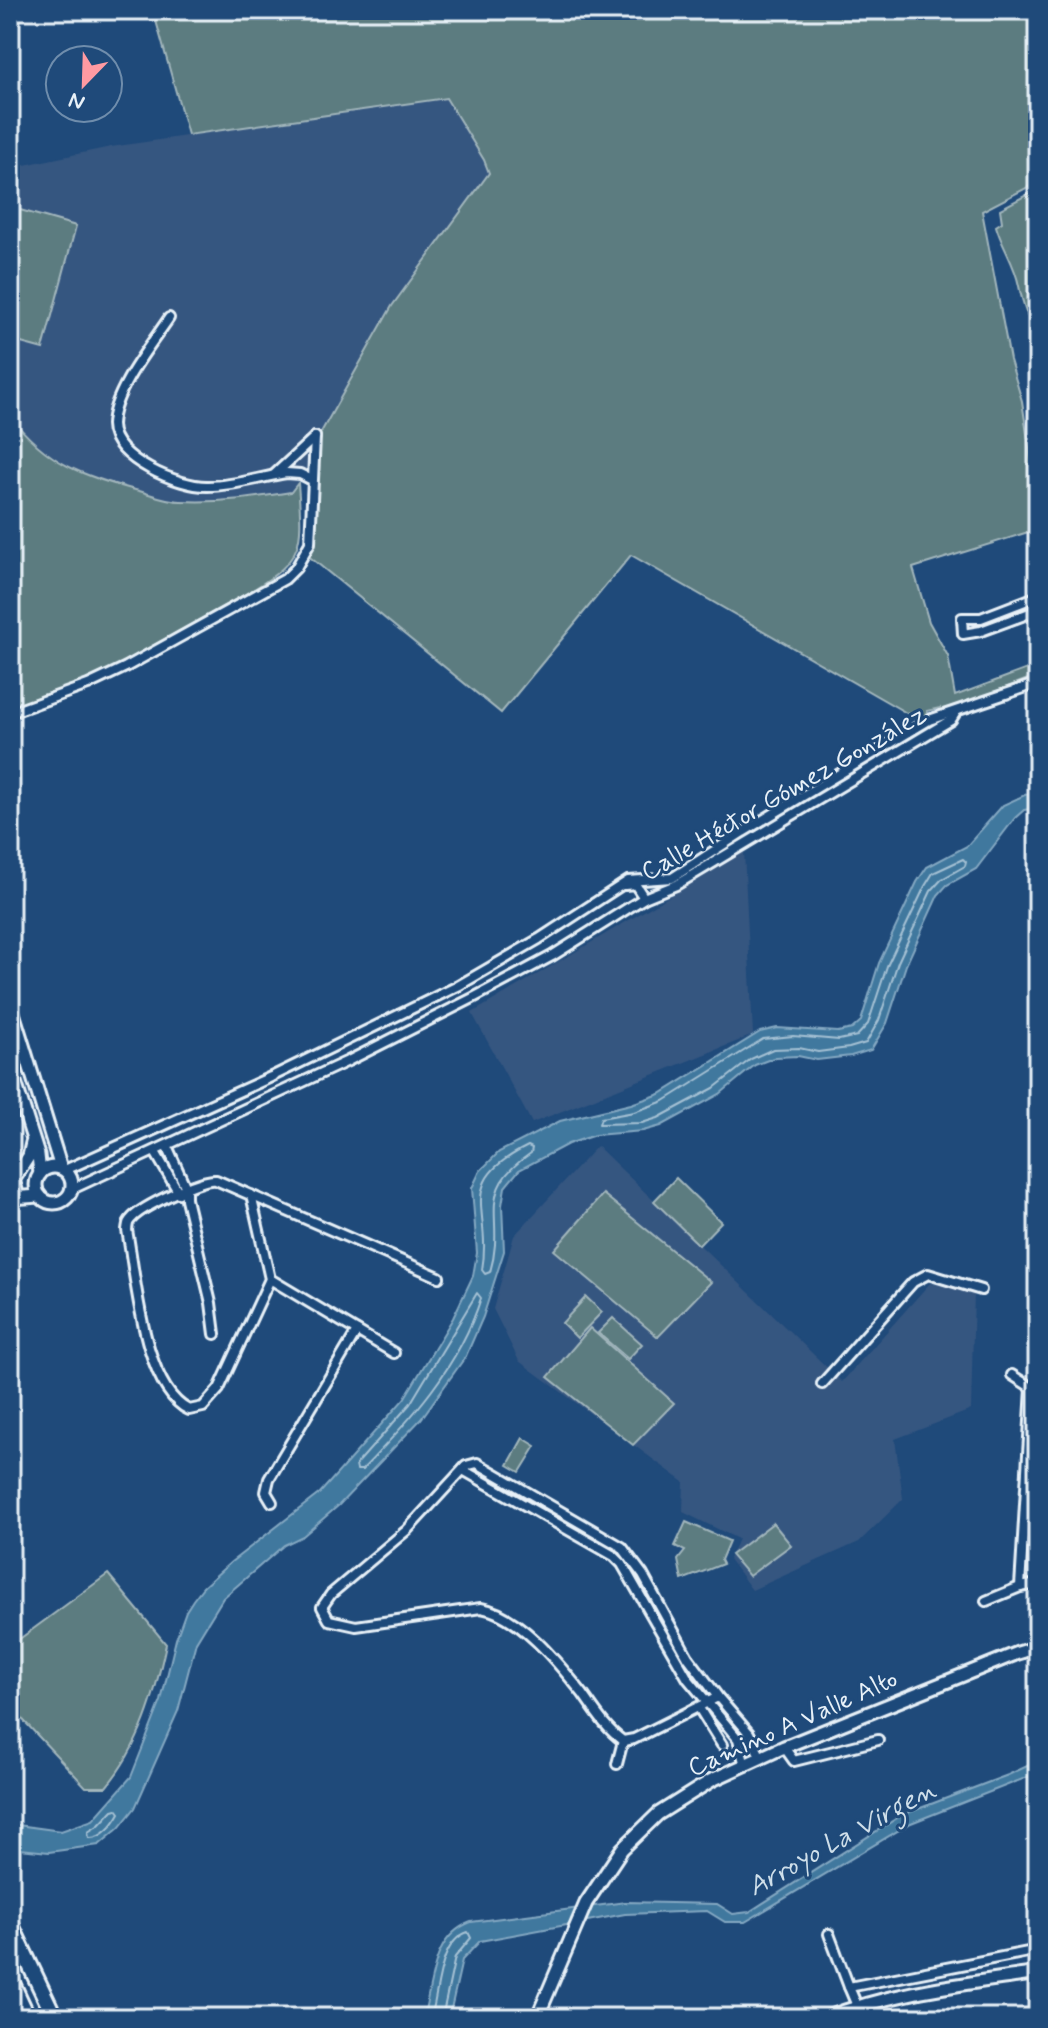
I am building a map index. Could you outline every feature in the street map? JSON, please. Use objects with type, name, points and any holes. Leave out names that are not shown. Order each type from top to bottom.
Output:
[{"type":"highway","points":[[10,1923],[55,2018]]},
{"type":"highway","points":[[10,1979],[28,2018]]},
{"type":"street","points":[[169,318],[119,400],[112,423],[122,449],[149,468],[184,483],[205,487],[275,474],[300,474],[312,480]]},
{"type":"street","points":[[10,713],[88,685],[126,667],[285,579],[296,568],[310,543],[315,437],[275,474]]},
{"type":"street","points":[[1038,596],[981,618],[962,618],[963,634],[981,631],[1038,610]]},
{"type":"street","points":[[956,712],[1038,683]]},
{"type":"street","name":"Calle Héctor Gómez González","points":[[63,1169],[271,1077],[458,986],[632,879],[674,882],[884,747],[929,720],[956,712]]},
{"type":"street","name":"Calle Héctor Gómez González","points":[[72,1189],[473,998],[552,956],[644,898],[890,757],[951,720],[956,712]]},
{"type":"street","points":[[884,747],[890,757]]},
{"type":"street","points":[[620,887],[635,884],[644,898]]},
{"type":"street","points":[[10,1003],[63,1169],[70,1176],[72,1189],[67,1198],[57,1203],[50,1203],[40,1196],[36,1185],[38,1176],[32,1138],[10,1066]]},
{"type":"street","points":[[271,1077],[280,1091]]},
{"type":"street","points":[[12,1180],[29,1156],[32,1138]]},
{"type":"street","points":[[167,1146],[186,1199],[211,1303],[215,1334]]},
{"type":"street","points":[[155,1152],[168,1176],[182,1190]]},
{"type":"street","points":[[12,1180],[38,1176],[49,1167],[63,1169]]},
{"type":"street","points":[[168,1176],[177,1170]]},
{"type":"street","points":[[251,1195],[270,1279],[219,1389],[196,1411],[189,1410],[175,1403],[153,1360],[145,1334],[127,1230],[132,1217],[182,1190],[210,1179],[251,1195],[439,1277]]},
{"type":"street","points":[[11,1198],[16,1190],[12,1180]]},
{"type":"street","points":[[11,1198],[40,1196]]},
{"type":"street","points":[[822,1384],[913,1282],[921,1277],[928,1274],[981,1290]]},
{"type":"street","points":[[270,1279],[394,1353]]},
{"type":"street","points":[[272,1502],[266,1492],[269,1479],[357,1331]]},
{"type":"street","points":[[1012,1375],[1035,1388],[1020,1587]]},
{"type":"street","points":[[718,1697],[634,1739],[623,1741],[613,1733],[571,1679],[521,1628],[498,1612],[481,1608],[356,1626],[337,1624],[324,1615],[322,1607],[325,1600],[407,1530],[470,1463],[477,1463],[622,1547],[643,1575],[688,1657],[749,1733],[761,1758]]},
{"type":"street","points":[[463,1470],[614,1556],[631,1578],[688,1679],[738,1739],[745,1766]]},
{"type":"street","points":[[545,1517],[551,1507]]},
{"type":"street","points":[[614,1556],[622,1547]]},
{"type":"street","points":[[986,1601],[1020,1587],[1038,1584]]},
{"type":"street","points":[[661,1633],[672,1628]]},
{"type":"street","name":"Camino A Valle Alto","points":[[537,2018],[585,1906],[622,1849],[641,1829],[697,1788],[784,1747],[1038,1647]]},
{"type":"street","points":[[699,1708],[722,1745]]},
{"type":"street","points":[[738,1739],[749,1733]]},
{"type":"street","points":[[784,1747],[794,1761],[878,1740]]},
{"type":"street","points":[[617,1764],[623,1741]]},
{"type":"street","points":[[829,1934],[857,2006]]},
{"type":"street","points":[[849,1987],[1038,1950]]},
{"type":"street","points":[[826,2018],[857,2006],[920,1990],[1038,1973]]},
{"type":"shaded area","points":[[447,98],[489,173],[392,306],[321,446],[291,492],[233,501],[178,501],[96,480],[52,459],[24,434],[10,416],[10,168],[111,147]]},
{"type":"shaded area","points":[[744,852],[753,1035],[532,1123],[472,1013]]},
{"type":"shaded area","points":[[10,1111],[23,1155],[14,1171],[10,1172]]},
{"type":"shaded area","points":[[597,1146],[842,1382],[930,1283],[974,1291],[971,1410],[895,1439],[903,1499],[859,1542],[752,1590],[729,1559],[738,1539],[683,1512],[684,1482],[519,1361],[493,1309],[514,1236]]},
{"type":"green space","points":[[153,10],[1038,10],[1038,182],[982,211],[1010,360],[1022,401],[1038,506],[1038,529],[913,568],[929,622],[948,656],[955,696],[1038,665],[1038,675],[941,713],[940,708],[927,711],[929,717],[917,719],[631,555],[501,713],[306,554],[315,443],[392,306],[489,173],[484,160],[446,98],[188,135]]},
{"type":"green space","points":[[1038,189],[1038,341],[1034,337],[1038,353],[1017,278],[996,226],[1002,222],[1000,209]]},
{"type":"green space","points":[[13,208],[76,226],[43,349],[10,340],[10,218]]},
{"type":"green space","points":[[10,416],[38,446],[67,466],[100,480],[165,499],[222,501],[250,498],[291,492],[298,483],[300,533],[292,556],[284,567],[254,589],[97,677],[10,707]]},
{"type":"green space","points":[[882,752],[884,756],[691,870],[690,868]]},
{"type":"green space","points":[[676,1178],[721,1222],[699,1245],[654,1201]]},
{"type":"green space","points":[[603,1194],[711,1282],[658,1337],[554,1250]]},
{"type":"green space","points":[[586,1297],[602,1312],[577,1338],[562,1323]]},
{"type":"green space","points":[[613,1318],[642,1344],[628,1359],[598,1333]]},
{"type":"green space","points":[[590,1328],[674,1403],[633,1445],[548,1377]]},
{"type":"green space","points":[[523,1438],[536,1446],[520,1472],[508,1465]]},
{"type":"green space","points":[[686,1522],[729,1541],[721,1560],[723,1564],[682,1580],[678,1560],[685,1551],[675,1546]]},
{"type":"green space","points":[[773,1523],[791,1545],[749,1576],[731,1555]]},
{"type":"green space","points":[[108,1574],[166,1644],[151,1701],[128,1755],[106,1787],[86,1787],[10,1706],[10,1646]]},
{"type":"water","points":[[1038,789],[1038,808],[1024,810],[976,869],[947,885],[938,895],[906,965],[887,1023],[871,1050],[817,1060],[798,1056],[776,1057],[755,1065],[720,1094],[661,1126],[643,1131],[595,1135],[568,1144],[519,1170],[505,1187],[502,1205],[504,1251],[483,1317],[466,1356],[421,1419],[339,1505],[303,1536],[284,1545],[223,1598],[196,1642],[178,1711],[135,1808],[119,1828],[99,1845],[49,1852],[10,1848],[10,1824],[61,1831],[93,1820],[131,1777],[161,1701],[176,1639],[193,1600],[231,1562],[320,1493],[404,1399],[453,1318],[473,1276],[477,1253],[472,1188],[480,1171],[499,1152],[560,1121],[660,1094],[760,1032],[777,1028],[838,1032],[852,1029],[861,1021],[879,963],[927,867],[967,846],[1003,805]]},
{"type":"water","points":[[1038,1761],[1038,1773],[911,1823],[745,1922],[725,1922],[707,1911],[625,1914],[480,1941],[462,1960],[449,2018],[423,2018],[441,1950],[448,1938],[471,1922],[626,1902],[717,1904],[733,1914],[749,1912],[902,1815]]},
{"type":"water label","name":"Arroyo La Virgen","points":[[842,1839]]}]
